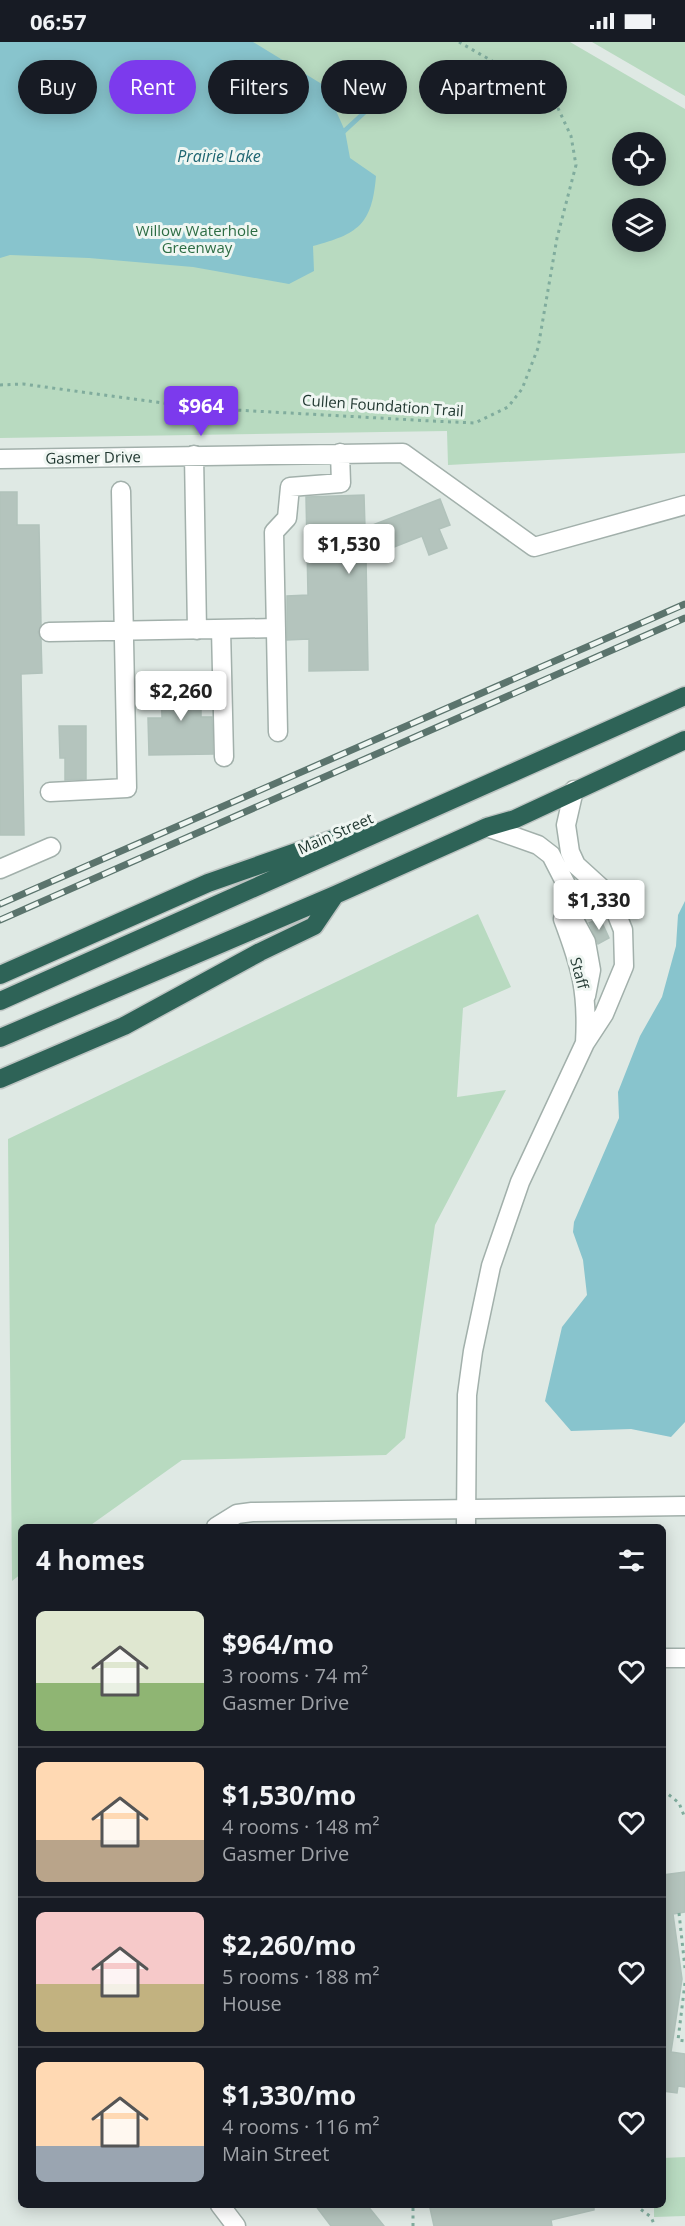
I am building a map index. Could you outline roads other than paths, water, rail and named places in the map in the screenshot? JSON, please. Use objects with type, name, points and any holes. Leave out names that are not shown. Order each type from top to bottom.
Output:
[{"type":"highway","name":"Main Street","points":[[0,1001],[685,696]]},
{"type":"highway","points":[[0,1038],[335,895],[487,827],[515,819],[685,740]]},
{"type":"highway","points":[[0,975],[208,883],[497,781]]},
{"type":"highway","points":[[0,1079],[124,1026],[260,952],[314,926],[335,895]]},
{"type":"street","points":[[278,732],[274,532],[287,518],[290,487],[341,483],[340,453]]},
{"type":"street","name":"Gasmer Drive","points":[[0,459],[403,453],[534,547],[685,505]]},
{"type":"street","points":[[194,455],[197,630]]},
{"type":"street","points":[[50,792],[127,788],[121,491]]},
{"type":"street","points":[[49,632],[276,628]]},
{"type":"street","points":[[221,629],[224,757]]},
{"type":"street","points":[[572,873],[566,833],[574,790]]},
{"type":"street","points":[[466,1524],[467,1395],[473,1351],[491,1266],[520,1182],[585,1043],[595,1031],[620,982],[624,959],[623,930],[609,894],[597,881],[572,873],[545,849],[487,827]]},
{"type":"street","points":[[0,869],[51,847]]},
{"type":"street","name":"Staff","points":[[572,873],[559,890],[562,917],[586,996],[585,1043]]},
{"type":"street","points":[[221,1524],[237,1514],[252,1512],[685,1506]]},
{"type":"street","points":[[666,1658],[685,1658]]},
{"type":"street","points":[[222,2208],[236,2226]]},
{"type":"water","name":"Prairie Lake","points":[[0,42],[253,42],[282,60],[208,60],[208,114],[309,114],[309,76],[321,84],[321,114],[337,114],[345,131],[350,158],[376,176],[371,206],[360,225],[341,237],[313,246],[314,271],[289,284],[193,267],[89,258],[10,255],[0,258]]},
{"type":"water","points":[[685,901],[685,1422],[671,1437],[631,1429],[571,1431],[545,1401],[562,1327],[587,1295],[583,1260],[573,1232],[574,1222],[619,1118],[618,1092],[640,1036],[662,997],[676,946],[678,915]]},
{"type":"waterway","points":[[340,135],[363,114]]},
{"type":"railway","points":[[0,904],[685,604]]},
{"type":"railway","points":[[0,920],[685,618]]},
{"type":"park label","name":"Willow Waterhole Greenway","points":[[197,238]]}]
